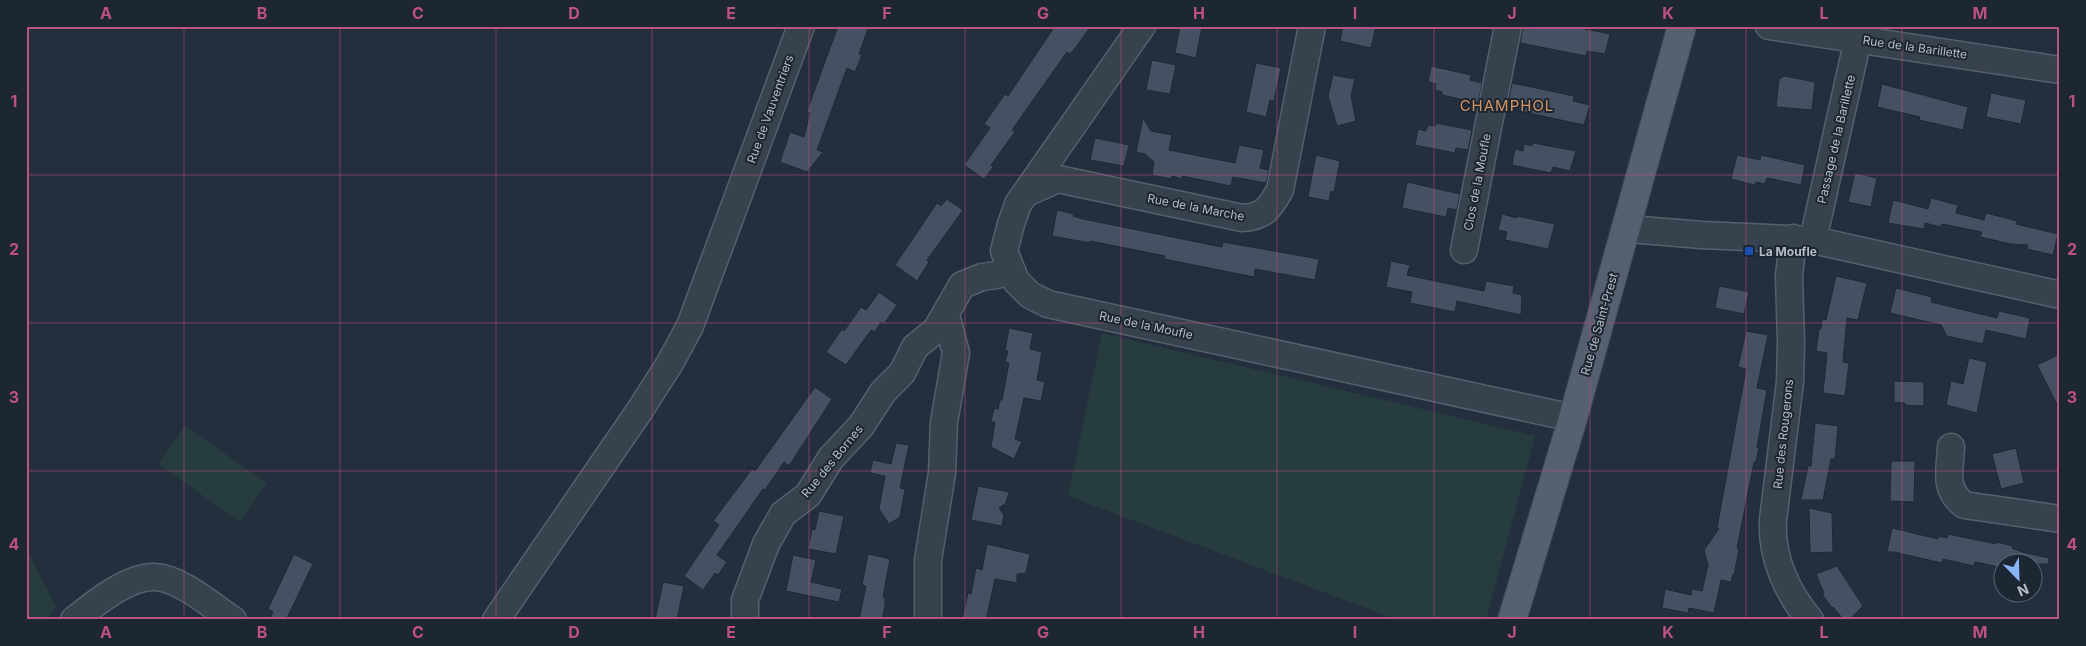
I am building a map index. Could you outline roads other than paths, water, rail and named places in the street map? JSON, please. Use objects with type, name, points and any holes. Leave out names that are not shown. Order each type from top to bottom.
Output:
[{"type":"main road","name":"Rue de Saint-Prest","points":[[1512,620],[1573,418],[1682,26]]},
{"type":"street","name":"Rue de Vauventriers","points":[[496,620],[670,363],[690,326],[801,26]]},
{"type":"street","name":"Rue de la Moufle","points":[[1142,26],[1018,204],[1004,251],[1016,281],[1030,295],[1048,304],[1573,418]]},
{"type":"street","name":"Rue de la Marche","points":[[1026,193],[1058,179],[1242,218],[1257,217],[1274,202],[1280,190],[1312,26]]},
{"type":"street","name":"Clos de la Moufle","points":[[1464,250],[1508,26]]},
{"type":"street","name":"Rue de la Barillette","points":[[1769,26],[2060,70]]},
{"type":"street","name":"Passage de la Barillette","points":[[1803,239],[1858,39]]},
{"type":"street","points":[[1627,226],[1641,230],[1702,235],[1803,239],[2058,296]]},
{"type":"street","name":"Rue des Rougerons","points":[[1803,239],[1789,276],[1790,382],[1773,520],[1773,536],[1776,554],[1786,584],[1810,620]]},
{"type":"street","name":"Rue des Bornes","points":[[745,620],[744,600],[766,544],[783,514],[808,495],[831,458],[861,426],[884,392],[902,373],[916,347],[936,330],[962,285],[997,275],[1010,266]]},
{"type":"street","points":[[928,620],[928,560],[942,473],[944,422],[956,354],[946,315]]},
{"type":"street","points":[[1951,447],[1950,489],[1954,497],[1964,505],[2060,519]]},
{"type":"street","points":[[74,620],[100,599],[136,581],[155,577],[176,582],[233,620]]},
{"type":"place","name":"La Moufle","points":[[1749,251]]},
{"type":"district","name":"CHAMPHOL","points":[[1507,105]]}]
